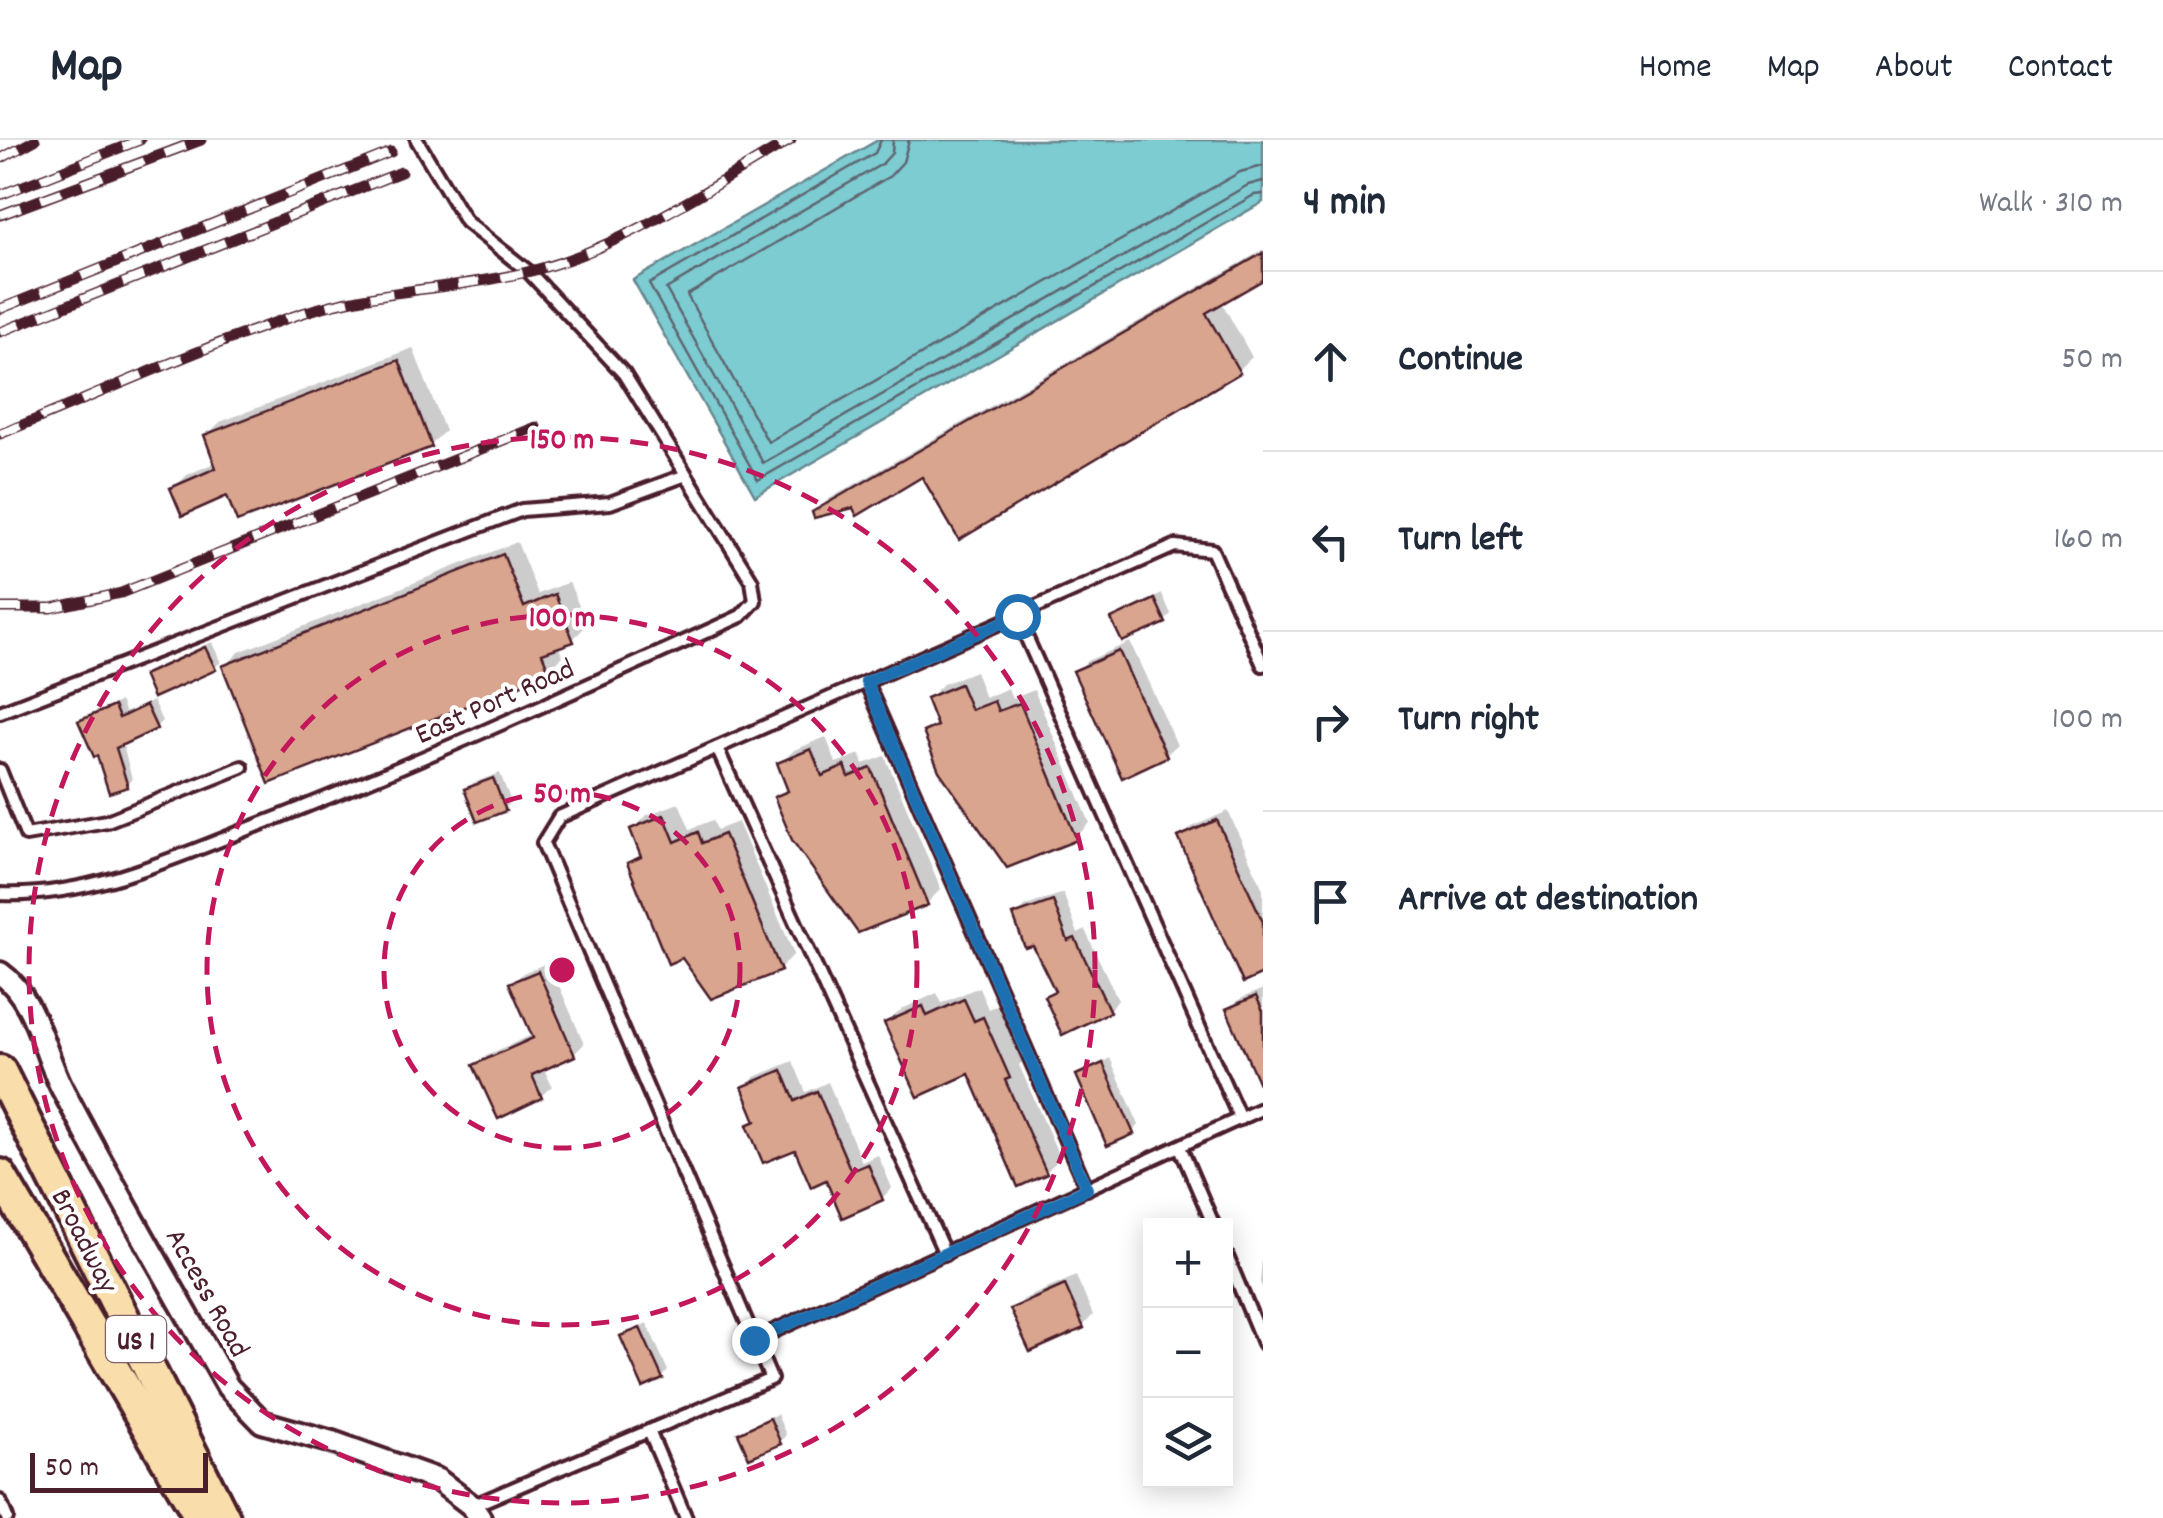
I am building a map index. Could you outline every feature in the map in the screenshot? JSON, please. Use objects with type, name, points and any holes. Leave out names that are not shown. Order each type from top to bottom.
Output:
[{"type":"main road","name":"Broadway","points":[[0,1071],[224,1518]]},
{"type":"main road","name":"Broadway","points":[[1,1177],[200,1518]]},
{"type":"street","name":"Access Road","points":[[0,973],[14,982],[30,1008],[62,1088],[228,1387],[262,1422],[438,1480],[476,1512]]},
{"type":"lane","name":"East Port Road","points":[[0,894],[37,896],[136,872],[387,775],[741,616],[755,601],[752,581],[624,374],[528,272],[466,222],[417,140]]},
{"type":"lane","points":[[0,712],[522,510],[610,504],[686,474]]},
{"type":"lane","points":[[476,1512],[650,1430],[771,1379],[543,843],[560,818],[1175,546],[1212,550],[1263,665]]},
{"type":"lane","points":[[1017,616],[1240,1119]]},
{"type":"lane","points":[[866,682],[1087,1189]]},
{"type":"lane","points":[[717,748],[944,1254]]},
{"type":"lane","points":[[0,770],[26,835],[106,821],[242,767]]},
{"type":"lane","points":[[754,1340],[1263,1108]]},
{"type":"lane","points":[[1180,1146],[1211,1218]]},
{"type":"lane","points":[[1233,1271],[1263,1343]]},
{"type":"lane","points":[[650,1430],[686,1518]]},
{"type":"lane","points":[[0,1501],[7,1518]]},
{"type":"water","points":[[878,140],[1263,140],[1263,202],[755,496],[633,280]]},
{"type":"building","points":[[1263,253],[1263,280],[1206,313],[1240,373],[959,540],[922,477],[857,516],[853,508],[814,518],[812,512]]},
{"type":"building","points":[[399,360],[432,447],[237,522],[227,496],[182,516],[170,488],[216,468],[204,435]]},
{"type":"building","points":[[503,554],[524,607],[555,594],[574,642],[542,653],[550,673],[269,784],[222,666]]},
{"type":"building","points":[[1155,599],[1166,623],[1122,642],[1111,619]]},
{"type":"building","points":[[205,647],[216,670],[153,698],[143,675]]},
{"type":"building","points":[[1119,651],[1167,757],[1122,778],[1073,671]]},
{"type":"building","points":[[960,684],[971,710],[994,701],[998,711],[1020,703],[1077,840],[1007,868],[939,771],[923,732],[937,726],[926,698]]},
{"type":"building","points":[[146,705],[157,729],[116,748],[128,787],[109,793],[97,756],[94,757],[78,721],[114,706],[119,718]]},
{"type":"building","points":[[811,749],[822,776],[845,766],[849,777],[871,768],[928,905],[858,933],[792,840],[774,797],[788,791],[777,763]]},
{"type":"building","points":[[493,778],[506,811],[477,822],[464,789]]},
{"type":"building","points":[[664,815],[675,842],[698,832],[702,843],[724,834],[781,971],[711,999],[682,958],[668,964],[627,863],[641,857],[630,829]]},
{"type":"building","points":[[1217,820],[1263,922],[1263,974],[1243,983],[1178,837]]},
{"type":"building","points":[[1053,901],[1068,941],[1075,938],[1110,1012],[1062,1035],[1044,996],[1055,991],[1033,946],[1025,948],[1013,915]]},
{"type":"building","points":[[538,971],[575,1056],[532,1075],[542,1098],[498,1119],[473,1065],[533,1038],[509,983]]},
{"type":"building","points":[[1256,996],[1263,1011],[1263,1093],[1226,1009]]},
{"type":"building","points":[[964,999],[974,1021],[983,1017],[1010,1078],[1005,1080],[1047,1174],[1018,1187],[969,1074],[918,1097],[884,1023],[923,1006],[927,1016]]},
{"type":"building","points":[[1103,1063],[1134,1134],[1107,1146],[1076,1075]]},
{"type":"building","points":[[782,1070],[795,1101],[817,1091],[851,1171],[868,1164],[883,1200],[842,1218],[826,1180],[811,1187],[795,1150],[763,1163],[747,1125],[756,1121],[742,1087]]},
{"type":"building","points":[[1065,1285],[1084,1328],[1030,1352],[1010,1309]]},
{"type":"building","points":[[640,1328],[663,1379],[643,1388],[620,1336]]},
{"type":"building","points":[[770,1418],[781,1444],[749,1458],[738,1433]]},
{"type":"railway","points":[[0,159],[35,140]]},
{"type":"railway","points":[[0,195],[140,140]]},
{"type":"railway","points":[[0,215],[201,140]]},
{"type":"railway","points":[[0,434],[303,313],[358,299],[527,272],[596,249],[663,215],[791,140]]},
{"type":"railway","points":[[0,309],[391,152]]},
{"type":"railway","points":[[0,332],[401,172]]},
{"type":"railway","points":[[0,608],[52,608],[121,593],[536,427]]},
{"type":"route","points":[[754,1340],[1087,1189],[866,682],[1017,616]]}]
